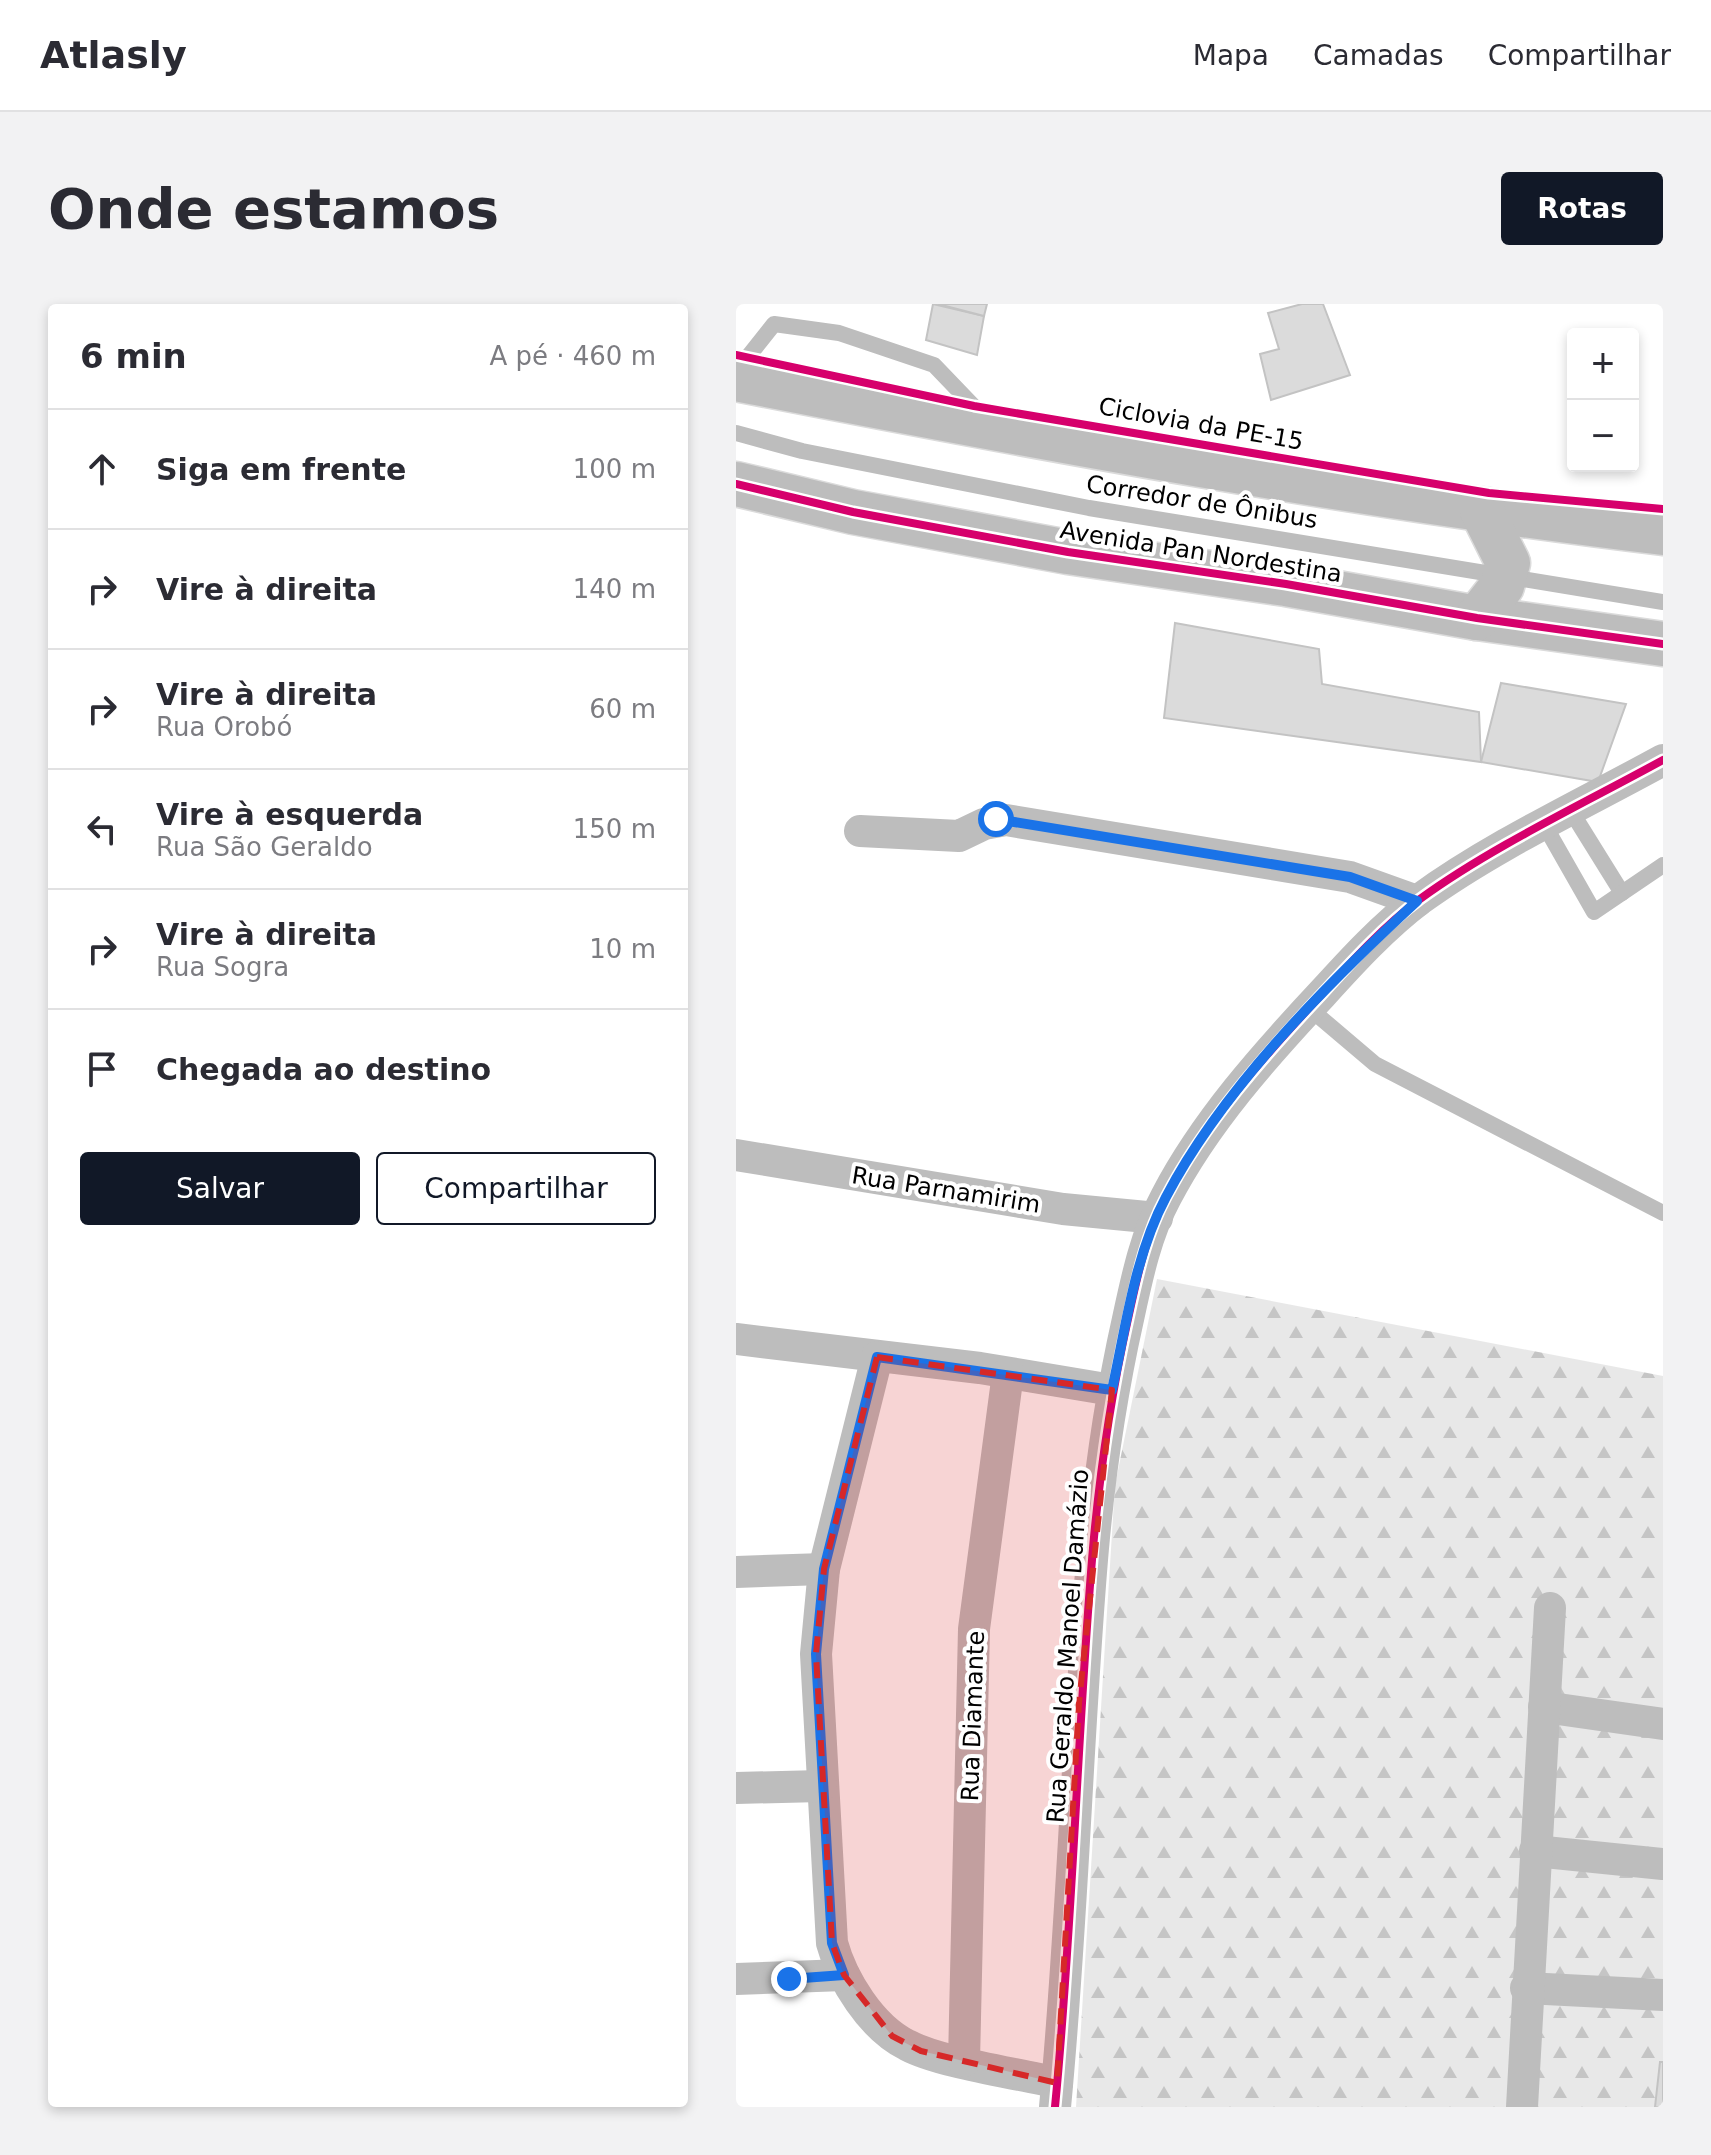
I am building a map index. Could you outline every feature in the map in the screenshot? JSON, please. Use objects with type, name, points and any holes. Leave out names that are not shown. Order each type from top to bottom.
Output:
[{"type":"highway","points":[[736,379],[997,430],[1482,511],[1663,533]]},
{"type":"highway","name":"Avenida Pan Nordestina","points":[[736,484],[853,512],[1068,552],[1286,584],[1477,618],[1663,644]]},
{"type":"highway","points":[[1477,618],[1496,597],[1506,576],[1505,552],[1482,511]]},
{"type":"street","name":"Rua Geraldo Manoel Damázio","points":[[1056,2095],[1070,1929],[1079,1703],[1099,1482],[1112,1390],[1142,1258],[1165,1198],[1198,1145],[1252,1073],[1353,960],[1417,901],[1457,874],[1663,760]]},
{"type":"street","points":[[860,831],[959,836],[996,819],[1006,820],[1350,877],[1417,901]]},
{"type":"street","name":"Rua Parnamirim","points":[[736,1155],[1063,1209],[1157,1218]]},
{"type":"street","points":[[736,1339],[1008,1373],[1112,1390]]},
{"type":"street","points":[[877,1357],[824,1569],[816,1654],[832,1943],[844,1975],[892,2036],[909,2047],[964,2061],[1056,2095]]},
{"type":"street","name":"Rua Diamante","points":[[964,2061],[974,1629],[1008,1373]]},
{"type":"street","points":[[736,1572],[824,1569]]},
{"type":"street","points":[[1522,2107],[1526,1988],[1550,1608]]},
{"type":"street","points":[[1544,1707],[1663,1724]]},
{"type":"street","points":[[736,1788],[821,1786]]},
{"type":"street","points":[[1535,1851],[1663,1864]]},
{"type":"street","points":[[736,1979],[844,1975]]},
{"type":"street","points":[[1526,1988],[1663,1995]]},
{"type":"lane","points":[[736,372],[774,324],[839,333],[934,365],[997,430]]},
{"type":"lane","name":"Corredor de Ônibus","points":[[736,433],[802,451],[1089,508],[1663,602]]},
{"type":"lane","points":[[1558,819],[1622,893]]},
{"type":"lane","points":[[1558,819],[1594,912],[1663,865]]},
{"type":"lane","points":[[1309,1008],[1375,1064],[1663,1213]]},
{"type":"highlighted area","points":[[877,1357],[1112,1390],[1079,1703],[1057,2083],[921,2051],[892,2036],[844,1975],[832,1943],[816,1654],[824,1569]]},
{"type":"green space","points":[[1157,1279],[1663,1376],[1663,2107],[1076,2107],[1115,1485]]},
{"type":"building","points":[[933,304],[984,316],[977,355],[926,340]]},
{"type":"building","points":[[938,304],[987,304],[984,316]]},
{"type":"building","points":[[1302,304],[1323,304],[1350,375],[1271,400],[1260,354],[1279,349],[1268,313]]},
{"type":"building","points":[[1175,623],[1319,649],[1322,684],[1479,712],[1481,762],[1164,718]]},
{"type":"building","points":[[1501,683],[1626,704],[1598,782],[1481,762]]},
{"type":"building","points":[[1660,2062],[1663,2062],[1663,2107],[1655,2107]]},
{"type":"cycle path","name":"Ciclovia da PE-15","points":[[736,355],[974,406],[1489,493],[1663,509]]},
{"type":"cycle path","points":[[736,484],[853,512],[1068,552],[1286,584],[1477,618],[1663,644]]},
{"type":"cycle path","points":[[1055,2107],[1099,1490],[1111,1404],[1128,1319],[1143,1256],[1159,1211],[1199,1142],[1237,1090],[1333,982],[1394,921],[1420,899],[1478,861],[1663,760]]},
{"type":"route","points":[[789,1979],[844,1975],[832,1943],[816,1654],[824,1569],[877,1357],[980,1368],[1112,1390],[1142,1258],[1165,1198],[1198,1145],[1252,1073],[1294,1025],[1353,960],[1417,901],[1350,877],[996,819]]}]
